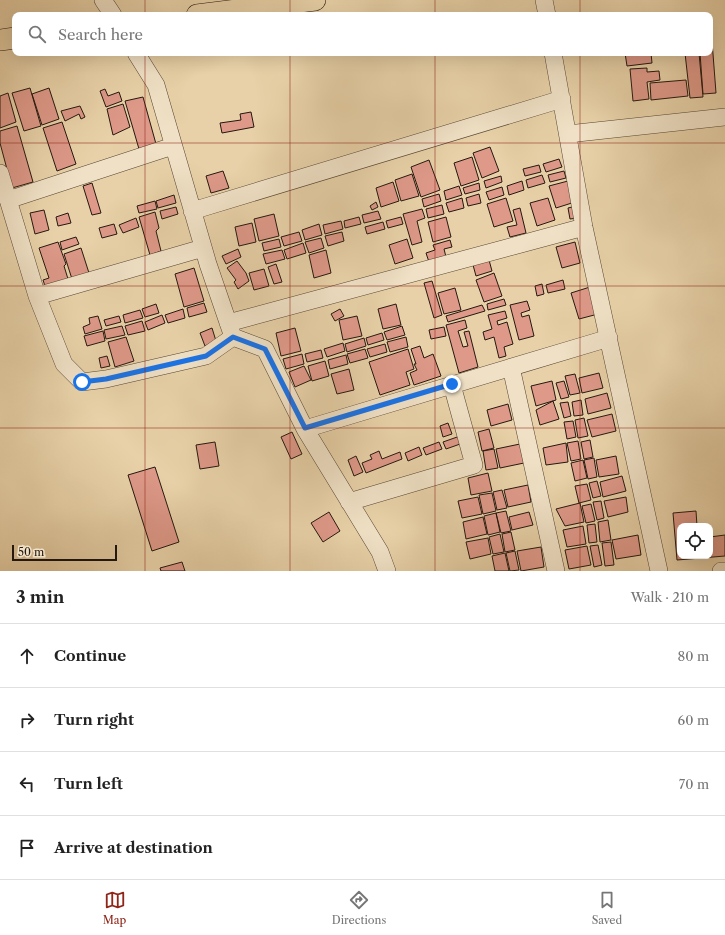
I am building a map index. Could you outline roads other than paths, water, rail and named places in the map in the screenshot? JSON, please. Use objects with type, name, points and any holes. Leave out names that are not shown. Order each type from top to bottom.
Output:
[{"type":"main road","points":[[221,12],[315,0]]},
{"type":"main road","points":[[0,40],[12,38]]},
{"type":"street","points":[[103,0],[111,12]]},
{"type":"street","points":[[544,0],[546,12]]},
{"type":"street","points":[[138,56],[156,85],[203,248],[233,337]]},
{"type":"street","points":[[554,56],[584,227],[659,571]]},
{"type":"street","points":[[192,211],[562,99]]},
{"type":"street","points":[[568,134],[725,117]]},
{"type":"street","points":[[7,210],[173,146]]},
{"type":"street","points":[[0,173],[7,210],[37,296],[64,364],[82,382],[106,379],[206,356],[233,337],[584,227]]},
{"type":"street","points":[[37,296],[203,248]]},
{"type":"street","points":[[233,337],[265,349],[305,428],[380,552],[387,571]]},
{"type":"street","points":[[305,428],[609,338]]},
{"type":"street","points":[[511,367],[556,571]]},
{"type":"street","points":[[349,502],[474,465],[452,384]]}]
